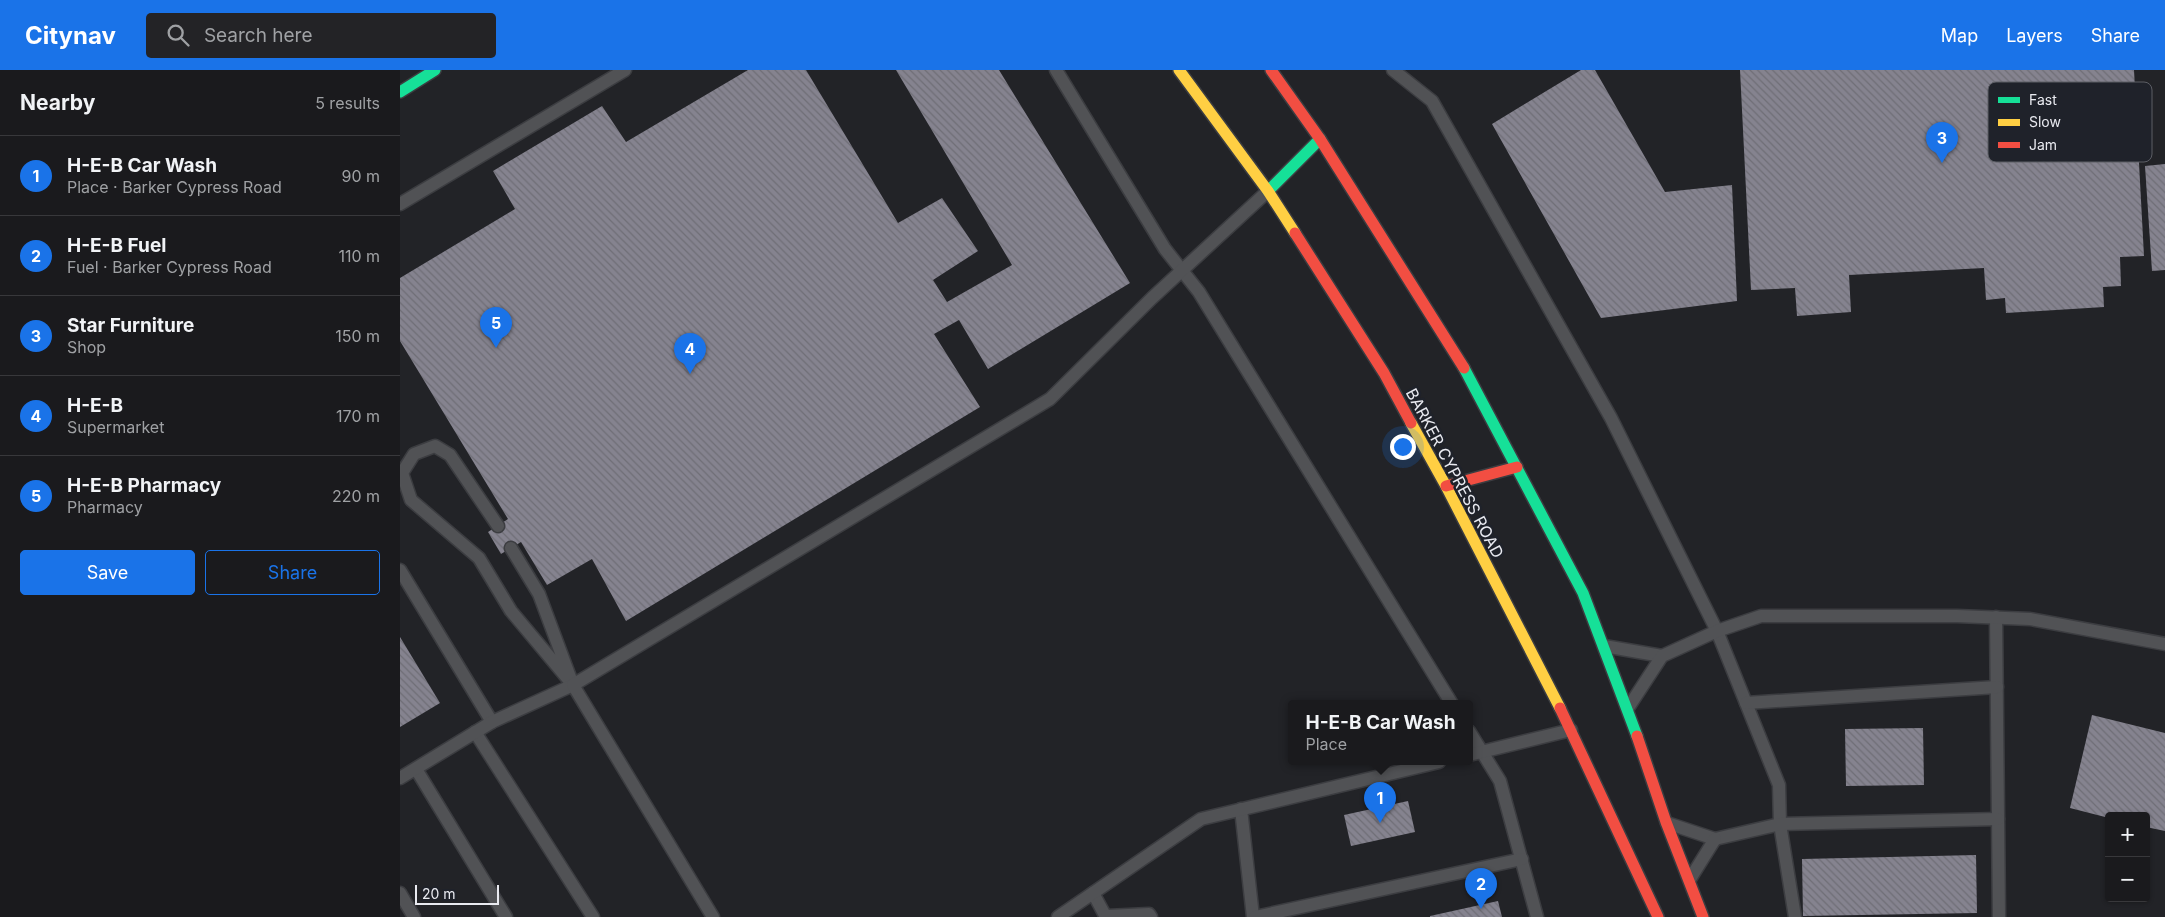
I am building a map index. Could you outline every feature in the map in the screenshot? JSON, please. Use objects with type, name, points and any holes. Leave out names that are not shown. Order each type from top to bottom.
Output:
[{"type":"main road","points":[[400,92],[435,70]]},
{"type":"main road","name":"BARKER CYPRESS ROAD","points":[[1179,70],[1268,191],[1384,373],[1446,486],[1571,730],[1658,917]]},
{"type":"main road","points":[[1270,70],[1320,139],[1457,356],[1583,592],[1628,709],[1666,822],[1703,917]]},
{"type":"main road","points":[[1268,191],[1320,139]]},
{"type":"main road","points":[[1446,486],[1517,467]]},
{"type":"lane","points":[[400,204],[625,70]]},
{"type":"lane","points":[[1056,70],[1165,249],[1200,292],[1450,700]]},
{"type":"lane","points":[[1393,70],[1432,101],[1611,418],[1717,631],[1779,785],[1780,824],[1795,917]]},
{"type":"lane","points":[[400,778],[492,722],[573,685],[1050,399],[1181,271],[1268,191]]},
{"type":"lane","points":[[498,526],[450,455],[435,446],[414,454],[402,473],[411,500],[479,558],[511,611],[573,685],[713,917]]},
{"type":"lane","points":[[511,548],[539,594],[573,685]]},
{"type":"lane","points":[[400,570],[492,722]]},
{"type":"lane","points":[[1628,709],[1662,656],[1717,631],[1761,616],[1996,617],[2030,619],[2165,644]]},
{"type":"lane","points":[[1996,617],[1999,917]]},
{"type":"lane","points":[[1604,646],[1662,656]]},
{"type":"lane","points":[[1746,703],[1997,686]]},
{"type":"lane","points":[[1537,917],[1500,781],[1475,753],[1571,730]]},
{"type":"lane","points":[[475,732],[593,917]]},
{"type":"lane","points":[[1058,917],[1201,819],[1426,765]]},
{"type":"lane","points":[[416,768],[506,917]]},
{"type":"lane","points":[[1241,809],[1254,917],[1522,859]]},
{"type":"lane","points":[[1666,822],[1715,838],[1780,824],[1998,819]]},
{"type":"lane","points":[[1689,881],[1715,838]]},
{"type":"lane","points":[[1093,892],[1108,917],[1149,914],[1151,917]]},
{"type":"lane","points":[[400,893],[414,917]]},
{"type":"building","points":[[748,70],[806,70],[898,223],[942,198],[978,251],[933,280],[947,302],[1012,265],[896,70],[999,70],[1130,283],[988,369],[959,320],[934,334],[980,407],[626,621],[592,559],[547,585],[521,542],[501,554],[488,532],[508,519],[400,341],[400,278],[515,209],[493,171],[602,106],[626,142]]},
{"type":"building","points":[[1581,70],[1595,70],[1665,192],[1732,185],[1737,301],[1601,318],[1492,124]]},
{"type":"building","points":[[1740,70],[2134,70],[2135,82],[1988,82],[1988,162],[2139,162],[2144,256],[2120,257],[2121,286],[2103,287],[2104,307],[2006,313],[2005,298],[1986,300],[1984,268],[1849,275],[1851,312],[1797,316],[1795,288],[1751,290]]},
{"type":"building","points":[[2165,164],[2165,270],[2152,271],[2145,166]]},
{"type":"building","points":[[400,637],[440,703],[400,727]]},
{"type":"building","points":[[2092,715],[2165,733],[2165,831],[2150,828],[2150,812],[2105,812],[2105,817],[2070,808]]},
{"type":"building","points":[[1923,728],[1924,785],[1846,786],[1845,729]]},
{"type":"building","points":[[1408,801],[1415,832],[1351,846],[1344,815]]},
{"type":"building","points":[[1976,855],[1977,913],[1803,916],[1802,859]]},
{"type":"building","points":[[1498,901],[1502,917],[1430,917],[1430,916]]},
{"type":"traffic: fast","points":[[400,92],[435,70]]},
{"type":"traffic: fast","points":[[1268,191],[1320,139]]},
{"type":"traffic: fast","points":[[1464,368],[1583,593],[1637,736]]},
{"type":"traffic: slow","points":[[1179,70],[1268,191],[1295,233]]},
{"type":"traffic: slow","points":[[1411,423],[1446,486],[1560,708]]},
{"type":"traffic: jam","points":[[1271,70],[1320,139],[1464,368]]},
{"type":"traffic: jam","points":[[1295,233],[1384,373],[1411,423]]},
{"type":"traffic: jam","points":[[1446,486],[1517,467]]},
{"type":"traffic: jam","points":[[1560,708],[1658,917]]},
{"type":"traffic: jam","points":[[1637,736],[1666,822],[1703,917]]},
{"type":"place","name":"Star Furniture","points":[[1942,163]]},
{"type":"place","name":"H-E-B Pharmacy","points":[[496,348]]},
{"type":"place","name":"H-E-B","points":[[690,374]]},
{"type":"place","name":"H-E-B Car Wash","points":[[1380,823]]},
{"type":"place","name":"H-E-B Fuel","points":[[1481,909]]}]
